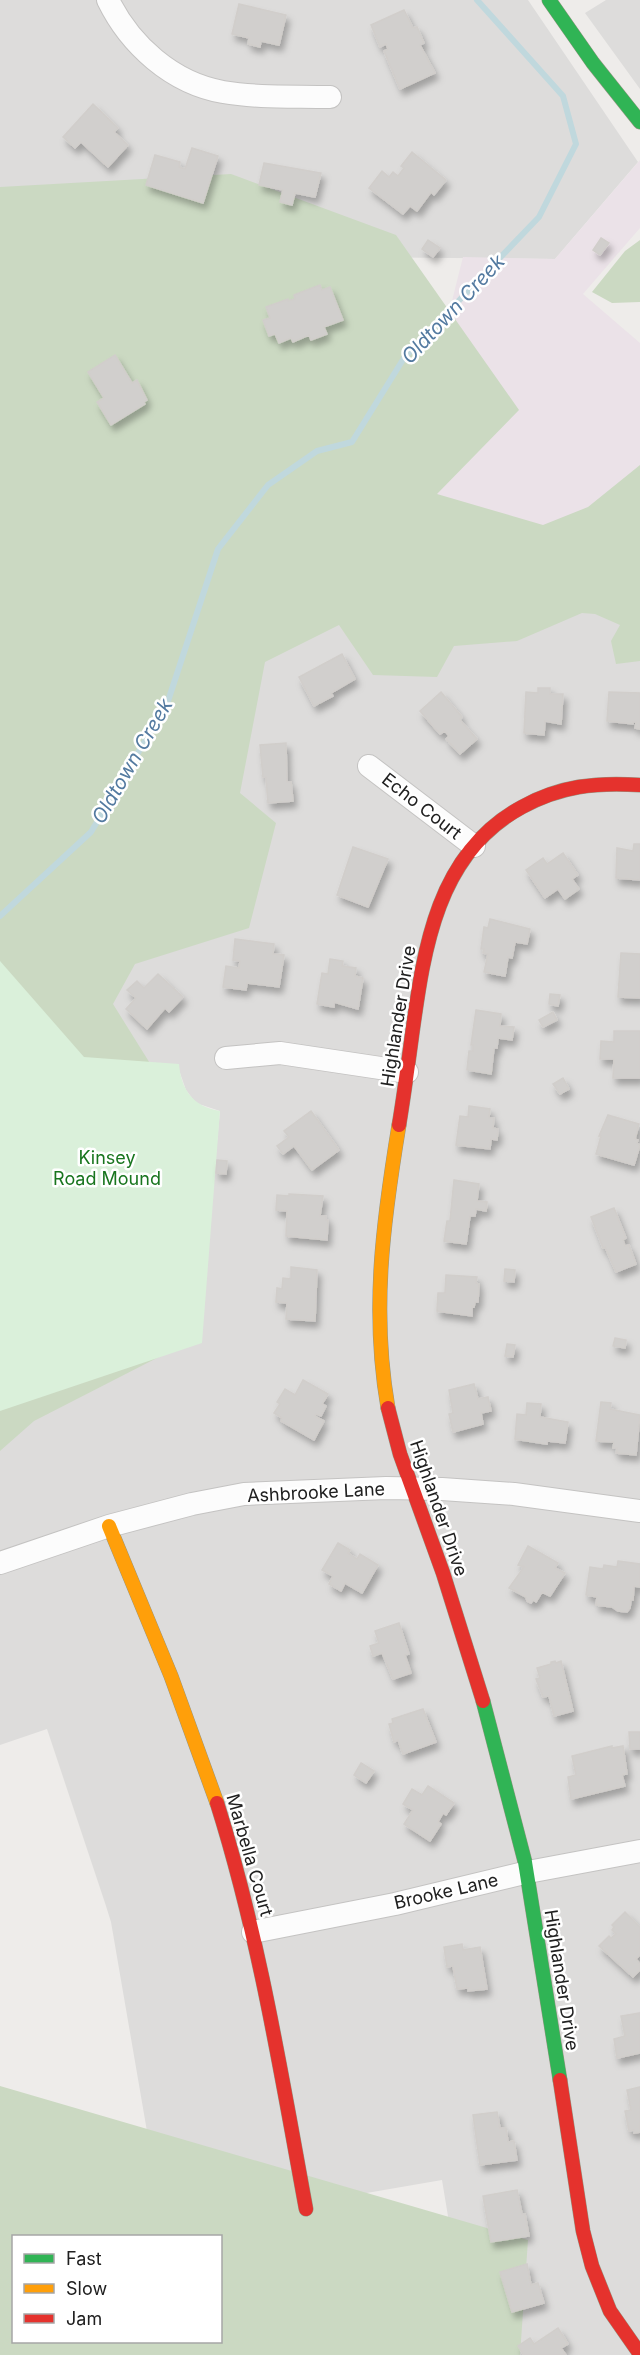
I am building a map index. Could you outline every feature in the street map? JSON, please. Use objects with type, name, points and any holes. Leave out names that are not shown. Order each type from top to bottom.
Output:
[{"type":"street","points":[[108,0],[115,16],[134,41],[164,67],[184,79],[231,93],[330,97]]},
{"type":"street","points":[[549,0],[593,63],[640,122]]},
{"type":"street","name":"Echo Court","points":[[369,766],[474,846]]},
{"type":"street","name":"Highlander Drive","points":[[640,785],[608,782],[577,784],[540,797],[503,818],[486,831],[455,872],[430,932],[414,1018],[379,1271],[376,1325],[389,1415],[477,1674],[528,1872],[591,2269],[621,2331],[640,2354]]},
{"type":"street","points":[[226,1058],[280,1053],[407,1072]]},
{"type":"street","name":"Ashbrooke Lane","points":[[0,1563],[109,1526],[192,1504],[244,1494],[412,1488],[514,1494],[640,1511]]},
{"type":"street","name":"Marbella Court","points":[[109,1526],[165,1656],[217,1802],[253,1932],[306,2209]]},
{"type":"street","name":"Brooke Lane","points":[[253,1932],[395,1904],[609,1855],[640,1851]]},
{"type":"shaded area","points":[[0,0],[528,0],[638,162],[555,259],[0,254]]},
{"type":"shaded area","points":[[606,0],[640,0],[640,89],[585,13]]},
{"type":"shaded area","points":[[640,160],[640,228],[583,294],[640,343],[640,476],[540,599],[390,548],[463,257],[555,259]]},
{"type":"shaded area","points":[[123,604],[640,605],[640,2355],[471,2355],[442,2180],[326,2200],[165,2235],[111,1922],[47,1729],[0,1745],[0,1411],[214,1175],[220,1111],[196,1103],[186,1090],[180,1073],[84,1057],[0,961]]},
{"type":"green space","points":[[231,174],[396,235],[519,410],[437,494],[543,525],[588,507],[640,465],[640,661],[616,664],[611,641],[620,625],[595,614],[582,613],[517,641],[454,646],[437,677],[373,675],[339,625],[265,662],[240,793],[276,823],[249,928],[135,964],[113,1004],[166,1089],[194,1339],[34,1421],[0,1451],[0,187]]},
{"type":"green space","points":[[640,240],[640,302],[612,303],[592,292],[625,251]]},
{"type":"green space","name":"Kinsey Road Mound","points":[[0,961],[84,1057],[179,1064],[182,1081],[190,1095],[202,1105],[220,1111],[202,1343],[0,1411]]},
{"type":"green space","points":[[0,2086],[528,2240],[520,2355],[0,2355]]},
{"type":"building","points":[[239,4],[286,15],[279,45],[261,41],[260,47],[248,44],[249,38],[232,34]]},
{"type":"building","points":[[404,10],[413,28],[417,27],[424,43],[420,45],[435,73],[400,89],[384,51],[388,49],[386,44],[380,47],[371,25]]},
{"type":"building","points":[[93,104],[118,128],[114,132],[128,145],[108,167],[81,142],[75,148],[63,137]]},
{"type":"building","points":[[192,148],[218,156],[203,203],[146,185],[155,155],[180,162],[179,167],[185,169]]},
{"type":"building","points":[[412,152],[446,180],[434,195],[431,192],[417,211],[410,206],[403,214],[369,188],[382,171],[389,177],[393,172],[398,176],[404,168],[401,166]]},
{"type":"building","points":[[264,163],[321,173],[315,197],[295,193],[292,205],[280,202],[283,190],[259,185]]},
{"type":"building","points":[[601,238],[609,243],[600,255],[593,250]]},
{"type":"building","points":[[428,240],[440,248],[433,257],[422,249]]},
{"type":"building","points":[[320,285],[322,290],[330,287],[343,320],[324,327],[327,334],[311,340],[309,335],[293,342],[291,338],[279,343],[275,334],[269,336],[263,320],[270,318],[266,307],[288,299],[288,301],[295,299],[294,295]]},
{"type":"building","points":[[115,355],[132,383],[137,380],[147,400],[145,404],[111,425],[97,402],[104,398],[88,372]]},
{"type":"building","points":[[342,654],[355,679],[331,693],[333,696],[314,706],[299,677]]},
{"type":"building","points":[[538,688],[550,688],[550,694],[563,694],[561,724],[545,721],[544,735],[524,733],[526,692],[538,693]]},
{"type":"building","points":[[441,692],[462,717],[460,720],[477,739],[460,754],[446,739],[449,736],[445,731],[440,734],[420,711]]},
{"type":"building","points":[[609,692],[640,693],[640,729],[635,728],[636,722],[633,724],[607,721]]},
{"type":"building","points":[[286,743],[287,782],[291,782],[293,801],[268,803],[260,745]]},
{"type":"building","points":[[634,844],[640,844],[640,880],[616,878],[617,848],[633,851]]},
{"type":"building","points":[[353,847],[388,859],[368,907],[337,895]]},
{"type":"building","points":[[563,853],[578,875],[572,879],[579,889],[565,899],[558,889],[545,898],[526,870],[543,858],[547,864]]},
{"type":"building","points":[[490,919],[530,929],[527,944],[515,942],[512,958],[508,957],[505,976],[484,972],[488,954],[483,953],[484,949],[481,949],[484,927],[488,928]]},
{"type":"building","points":[[235,939],[274,944],[273,954],[284,955],[279,987],[247,983],[246,990],[223,987],[226,966],[239,968],[240,961],[233,960]]},
{"type":"building","points":[[621,953],[640,954],[640,998],[618,997]]},
{"type":"building","points":[[330,959],[343,961],[342,966],[356,968],[355,976],[363,978],[358,1009],[334,1002],[334,1007],[317,1004],[322,973],[328,974]]},
{"type":"building","points":[[158,974],[183,997],[169,1012],[165,1008],[147,1029],[126,1009],[136,998],[127,990],[137,981],[144,988]]},
{"type":"building","points":[[550,994],[560,995],[558,1006],[549,1004]]},
{"type":"building","points":[[476,1010],[501,1014],[500,1026],[514,1027],[512,1040],[498,1038],[497,1048],[494,1048],[491,1074],[467,1070],[469,1051],[473,1051],[473,1045],[471,1045]]},
{"type":"building","points":[[553,1012],[557,1020],[543,1027],[539,1020]]},
{"type":"building","points":[[614,1031],[640,1031],[640,1078],[613,1078],[614,1059],[600,1059],[601,1041],[614,1042]]},
{"type":"building","points":[[563,1078],[569,1089],[560,1094],[553,1084]]},
{"type":"building","points":[[469,1106],[490,1109],[489,1118],[494,1118],[493,1128],[498,1129],[497,1140],[491,1139],[490,1149],[456,1145],[460,1116],[468,1117]]},
{"type":"building","points":[[311,1111],[339,1150],[312,1170],[294,1146],[283,1154],[277,1146],[289,1137],[284,1131]]},
{"type":"building","points":[[608,1115],[639,1124],[635,1139],[640,1145],[634,1165],[596,1154],[601,1136],[599,1136]]},
{"type":"building","points":[[217,1160],[227,1161],[226,1174],[216,1173]]},
{"type":"building","points":[[454,1180],[479,1184],[477,1201],[487,1202],[486,1211],[476,1209],[475,1216],[470,1216],[466,1244],[444,1241],[447,1221],[450,1221]]},
{"type":"building","points":[[289,1194],[323,1196],[320,1216],[326,1216],[328,1220],[327,1240],[286,1236],[287,1211],[276,1210],[277,1195],[289,1196]]},
{"type":"building","points":[[614,1208],[626,1238],[623,1240],[625,1246],[629,1245],[636,1264],[616,1272],[605,1247],[603,1248],[591,1217]]},
{"type":"building","points":[[291,1267],[317,1270],[315,1321],[286,1319],[287,1303],[276,1302],[277,1288],[282,1289],[283,1278],[291,1279]]},
{"type":"building","points":[[505,1269],[515,1270],[514,1282],[504,1281]]},
{"type":"building","points":[[446,1275],[477,1277],[478,1302],[475,1302],[474,1307],[472,1306],[472,1316],[437,1311],[438,1293],[445,1293]]},
{"type":"building","points":[[615,1338],[626,1340],[625,1348],[613,1346]]},
{"type":"building","points":[[507,1344],[515,1345],[513,1357],[505,1356]]},
{"type":"building","points":[[303,1380],[328,1394],[322,1404],[326,1406],[321,1416],[316,1414],[315,1416],[324,1421],[314,1440],[281,1421],[282,1418],[274,1413],[280,1404],[277,1402],[285,1389],[295,1395]]},
{"type":"building","points":[[474,1384],[478,1399],[488,1397],[491,1411],[481,1413],[483,1424],[453,1432],[449,1414],[453,1413],[449,1390]]},
{"type":"building","points":[[601,1402],[611,1403],[610,1409],[640,1415],[636,1455],[616,1453],[617,1448],[613,1448],[614,1442],[596,1441]]},
{"type":"building","points":[[527,1403],[541,1404],[540,1417],[568,1422],[565,1443],[547,1441],[547,1444],[515,1439],[517,1414],[526,1415]]},
{"type":"building","points":[[338,1543],[350,1550],[348,1553],[357,1559],[360,1554],[378,1565],[362,1593],[345,1583],[341,1591],[329,1584],[333,1576],[322,1570]]},
{"type":"building","points":[[528,1546],[558,1563],[555,1568],[565,1573],[550,1596],[542,1592],[536,1602],[533,1600],[531,1603],[526,1597],[509,1588],[524,1567],[518,1565]]},
{"type":"building","points":[[618,1561],[640,1564],[640,1587],[634,1586],[633,1600],[627,1612],[596,1605],[597,1597],[586,1595],[590,1567],[603,1569],[604,1565],[617,1567]]},
{"type":"building","points":[[399,1623],[409,1654],[405,1655],[411,1673],[393,1679],[382,1653],[373,1656],[370,1646],[379,1643],[375,1631]]},
{"type":"building","points":[[555,1661],[556,1663],[561,1661],[573,1711],[554,1716],[549,1696],[543,1697],[536,1679],[540,1678],[537,1668]]},
{"type":"building","points":[[423,1709],[436,1742],[403,1754],[398,1740],[394,1742],[389,1724],[393,1723],[392,1719]]},
{"type":"building","points":[[629,1732],[640,1732],[640,1749],[630,1749]]},
{"type":"building","points":[[612,1746],[612,1748],[623,1746],[627,1774],[622,1775],[625,1786],[571,1799],[568,1777],[576,1775],[572,1756]]},
{"type":"building","points":[[361,1763],[374,1771],[366,1783],[354,1775]]},
{"type":"building","points":[[428,1786],[454,1803],[446,1815],[443,1813],[438,1822],[441,1824],[430,1841],[404,1824],[413,1810],[403,1804],[412,1789],[422,1795]]},
{"type":"building","points":[[625,1912],[640,1927],[640,1955],[636,1959],[640,1964],[640,1970],[633,1977],[599,1946],[609,1936],[611,1938],[616,1934],[612,1930],[614,1927],[612,1925]]},
{"type":"building","points":[[462,1944],[463,1950],[480,1947],[487,1989],[468,1991],[468,1988],[457,1989],[453,1966],[447,1967],[444,1947]]},
{"type":"building","points":[[640,2013],[640,2053],[617,2058],[614,2039],[625,2036],[621,2016]]},
{"type":"building","points":[[640,2087],[640,2132],[634,2133],[634,2130],[629,2131],[625,2111],[631,2110],[627,2090]]},
{"type":"building","points":[[497,2112],[500,2128],[506,2128],[508,2142],[514,2141],[517,2160],[480,2165],[473,2115]]},
{"type":"building","points":[[517,2190],[529,2236],[491,2242],[483,2196]]},
{"type":"building","points":[[527,2264],[531,2285],[538,2283],[544,2303],[512,2312],[500,2272]]},
{"type":"building","points":[[558,2328],[568,2344],[561,2348],[566,2355],[524,2355],[518,2346],[530,2338],[534,2344]]},
{"type":"waterway","name":"Oldtown Creek","points":[[0,916],[91,832],[167,704],[218,549],[268,485],[317,451],[352,442],[404,358],[539,217],[576,144],[563,96],[477,0]]},
{"type":"traffic: fast","points":[[549,0],[593,63],[640,122]]},
{"type":"traffic: fast","points":[[483,1701],[525,1862],[560,2080]]},
{"type":"traffic: slow","points":[[388,1408],[380,1336],[381,1266],[388,1196],[399,1125]]},
{"type":"traffic: slow","points":[[109,1526],[171,1676],[217,1803]]},
{"type":"traffic: jam","points":[[399,1125],[422,969],[430,937],[453,876],[471,850],[493,826],[522,807],[550,794],[593,785],[640,785]]},
{"type":"traffic: jam","points":[[388,1408],[400,1454],[443,1573],[483,1701]]},
{"type":"traffic: jam","points":[[217,1803],[257,1954],[306,2209]]},
{"type":"traffic: jam","points":[[560,2080],[583,2231],[592,2266],[610,2311],[640,2354]]}]
